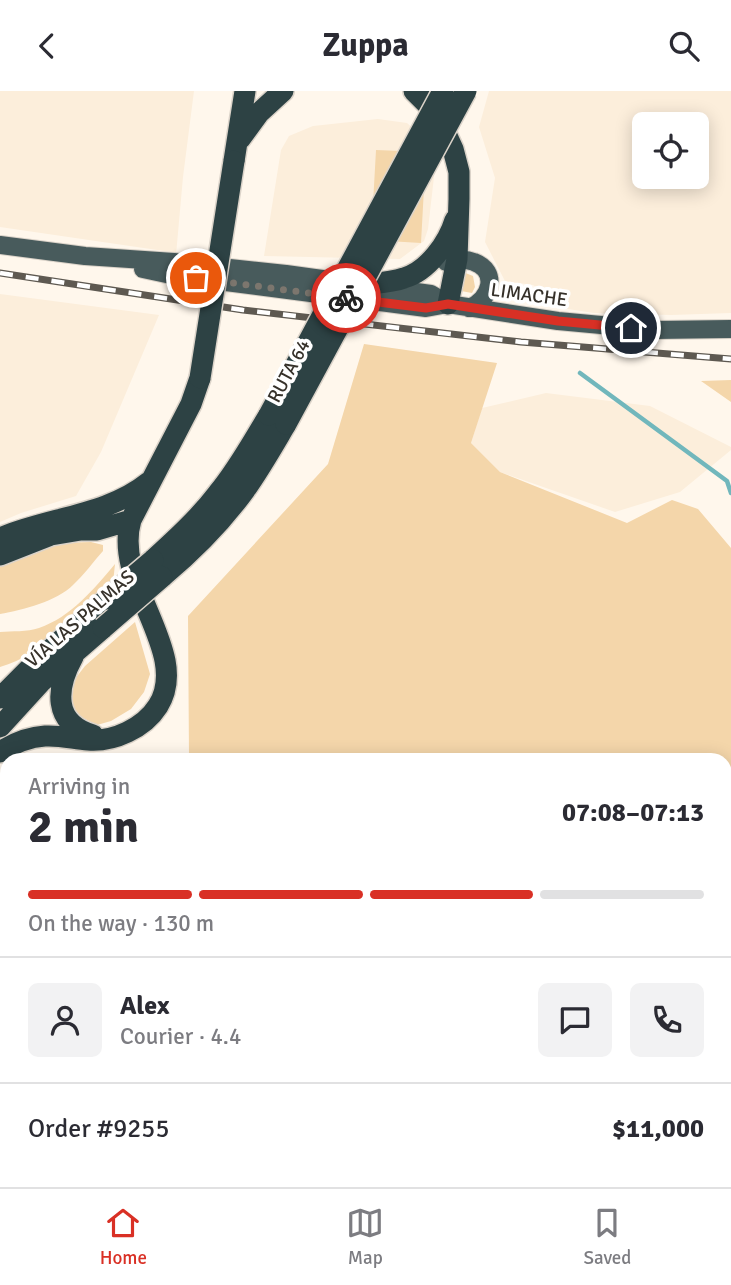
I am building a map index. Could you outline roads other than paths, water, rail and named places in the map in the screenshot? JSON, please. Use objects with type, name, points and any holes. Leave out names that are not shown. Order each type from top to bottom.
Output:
[{"type":"highway","points":[[0,752],[35,737],[56,736],[91,741],[113,736],[132,729],[146,719],[163,695],[166,679],[164,657],[133,576],[127,545],[131,520],[191,404],[204,363],[245,91]]},
{"type":"highway","points":[[236,152],[259,113],[283,91]]},
{"type":"highway","points":[[414,91],[436,116],[453,149],[459,172],[457,259],[448,304]]},
{"type":"highway","name":"RUTA 64","points":[[277,419],[443,91]]},
{"type":"highway","name":"RUTA 64","points":[[157,568],[277,419],[466,91]]},
{"type":"highway","points":[[359,285],[406,278],[423,267],[443,246],[458,212]]},
{"type":"highway","points":[[0,538],[32,526],[105,507],[130,496],[151,481]]},
{"type":"highway","points":[[0,555],[51,535],[97,530],[131,520]]},
{"type":"highway","points":[[97,530],[127,545]]},
{"type":"highway","name":"VÍA LAS PALMAS","points":[[0,698],[107,599],[157,568]]},
{"type":"highway","name":"VÍA LAS PALMAS","points":[[0,727],[34,690],[103,628],[157,568]]},
{"type":"highway","points":[[77,651],[62,681],[62,708],[77,728],[94,735],[113,736]]},
{"type":"highway","points":[[0,674],[32,666]]},
{"type":"main road","name":"LIMACHE","points":[[0,245],[85,256],[286,274],[431,294],[448,304],[558,321],[655,330],[731,329]]},
{"type":"main road","name":"LIMACHE","points":[[85,256],[171,275],[426,308],[448,304]]},
{"type":"main road","points":[[423,267],[457,259],[478,264],[487,274],[489,288],[482,301],[469,308]]},
{"type":"waterway","points":[[580,373],[727,481],[731,493]]},
{"type":"railway","points":[[0,273],[243,310],[521,342],[731,359]]}]
